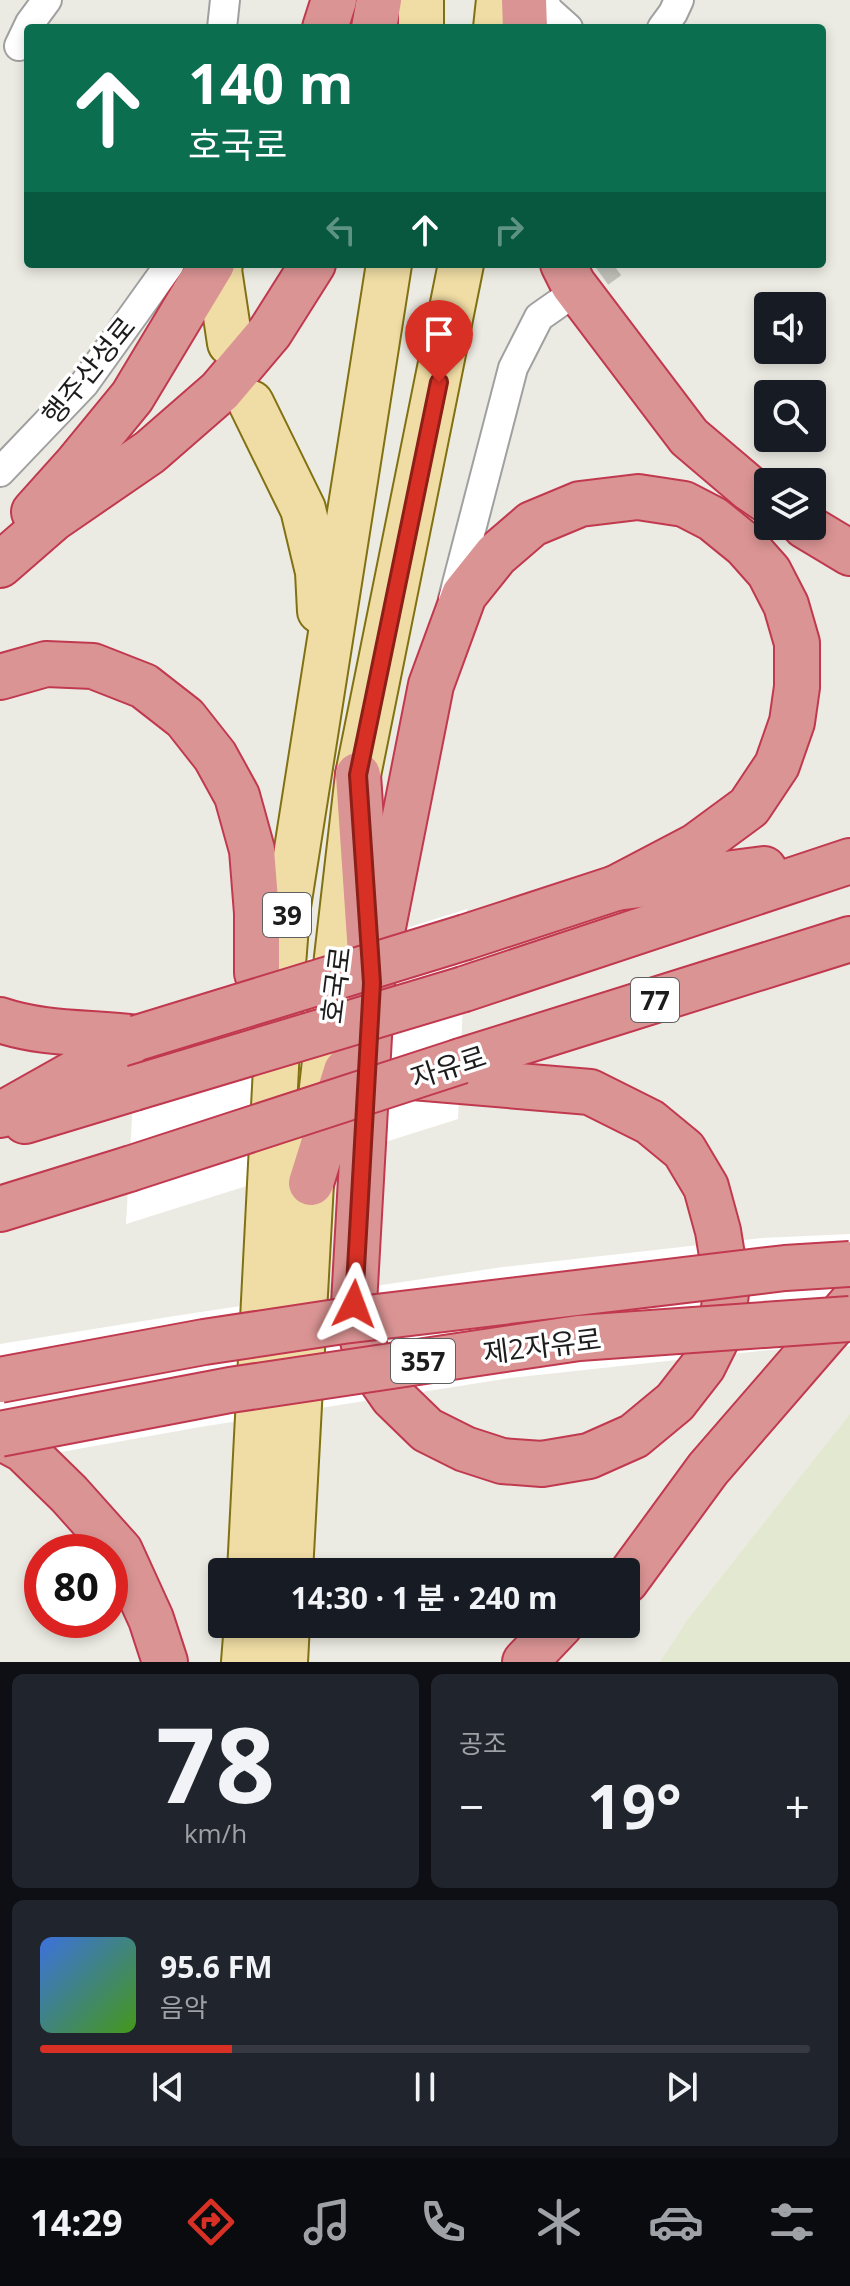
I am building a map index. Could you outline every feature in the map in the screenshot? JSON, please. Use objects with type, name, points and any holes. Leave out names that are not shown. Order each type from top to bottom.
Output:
[{"type":"highway","points":[[326,24],[334,0]]},
{"type":"highway","points":[[375,24],[379,0]]},
{"type":"highway","points":[[524,0],[525,24]]},
{"type":"highway","points":[[0,550],[132,397],[210,268]]},
{"type":"highway","points":[[0,565],[54,518],[150,452],[220,391],[270,332],[310,268]]},
{"type":"highway","points":[[561,284],[573,284],[689,437],[754,491]]},
{"type":"highway","points":[[0,1115],[137,1038],[466,937],[616,888],[696,846],[749,807],[777,765],[792,722],[796,699],[797,643],[786,605],[769,572],[745,545],[713,519],[684,504],[638,497],[580,504],[532,524],[496,555],[464,595],[431,685],[372,983],[311,1183]]},
{"type":"highway","points":[[826,539],[850,553]]},
{"type":"highway","points":[[0,677],[46,664],[93,666],[144,686],[185,718],[215,756],[237,796],[252,850],[257,913],[257,973],[278,1029]]},
{"type":"highway","points":[[358,775],[372,983],[354,1304],[368,1361],[393,1397],[427,1430],[465,1449],[502,1461],[542,1464],[589,1456],[634,1436],[675,1402],[703,1366],[721,1330],[727,1286],[718,1231],[706,1187],[684,1150],[650,1122],[590,1092],[460,1071]]},
{"type":"highway","points":[[616,888],[850,860]]},
{"type":"highway","name":"77","points":[[0,1129],[464,989],[850,860]]},
{"type":"highway","name":"자유로","points":[[0,1209],[413,1077],[460,1071],[850,939]]},
{"type":"highway","points":[[0,1020],[44,1032],[137,1038]]},
{"type":"highway","name":"제2자유로","points":[[0,1380],[204,1342],[343,1321],[785,1268],[850,1264]]},
{"type":"highway","points":[[623,1558],[708,1469],[850,1305]]},
{"type":"highway","name":"제2자유로","points":[[0,1436],[230,1390],[579,1338],[850,1319]]},
{"type":"highway","points":[[0,1436],[24,1450],[120,1551],[151,1619],[165,1662]]},
{"type":"highway","points":[[640,1562],[708,1469]]},
{"type":"highway","points":[[525,1662],[548,1638]]},
{"type":"highway","points":[[567,1662],[584,1638]]},
{"type":"main road","points":[[421,0],[421,24]]},
{"type":"main road","points":[[496,24],[499,0]]},
{"type":"main road","points":[[219,268],[230,343]]},
{"type":"main road","name":"호국로","points":[[251,1558],[278,1029],[287,913],[388,268]]},
{"type":"main road","name":"호국로","points":[[291,1558],[311,1183],[358,775],[460,268]]},
{"type":"main road","points":[[251,403],[303,509],[318,572],[322,700]]},
{"type":"main road","points":[[244,1662],[246,1638]]},
{"type":"main road","points":[[285,1662],[286,1638]]},
{"type":"street","points":[[29,24],[47,0]]},
{"type":"street","points":[[222,24],[225,0]]},
{"type":"street","points":[[544,0],[548,10],[564,24]]},
{"type":"street","points":[[665,24],[681,0]]},
{"type":"street","points":[[681,0],[684,24]]},
{"type":"street","name":"행주산성로","points":[[0,472],[84,384],[167,268]]},
{"type":"street","points":[[431,685],[513,368],[539,317],[561,284]]},
{"type":"green space","points":[[850,1414],[850,1662],[660,1662],[688,1619]]},
{"type":"pier","points":[[467,909],[458,1119],[126,1224],[138,1013]]},
{"type":"pier","points":[[850,1234],[850,1346],[768,1350],[510,1378],[200,1427],[0,1463],[0,1344],[503,1267],[762,1238]]},
{"type":"tunnel","points":[[566,298],[607,268]]},
{"type":"route","points":[[354,1304],[372,983],[358,775],[439,382]]}]
